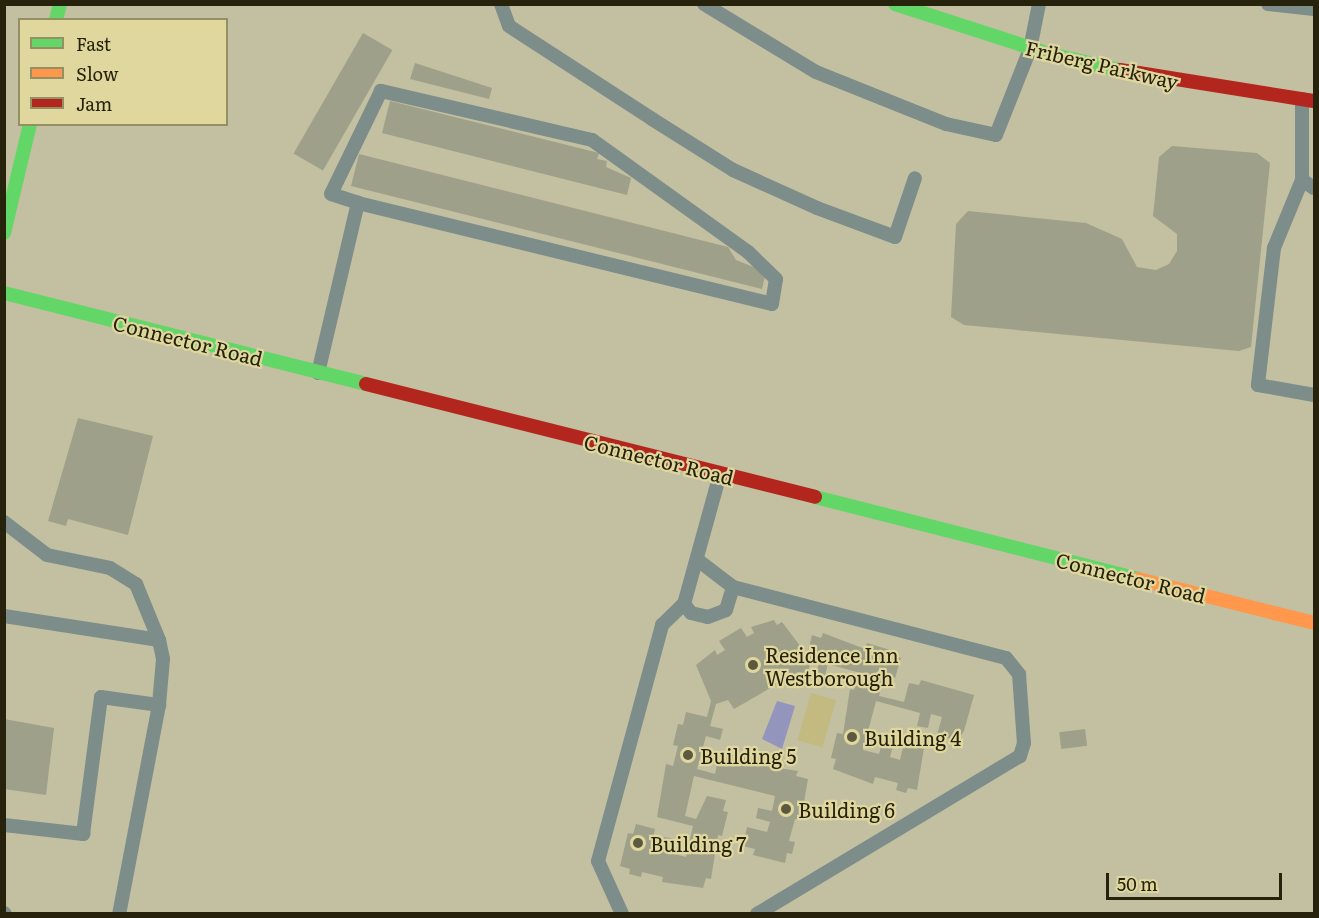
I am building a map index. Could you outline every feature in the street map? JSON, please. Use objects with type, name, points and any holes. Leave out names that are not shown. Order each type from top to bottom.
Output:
[{"type":"street","name":"Friberg Parkway","points":[[895,4],[1030,49],[1162,79],[1308,100]]},
{"type":"street","points":[[8,142],[18,120]]},
{"type":"street","points":[[4,233],[30,126]]},
{"type":"street","name":"Connector Road","points":[[4,293],[1314,623]]},
{"type":"lane","points":[[501,4],[509,26],[652,119],[733,170],[818,208],[895,237],[915,178]]},
{"type":"lane","points":[[704,4],[816,72],[946,124],[996,135],[1030,49],[1039,4]]},
{"type":"lane","points":[[1268,4],[1314,9]]},
{"type":"lane","points":[[381,91],[592,140],[748,252],[776,279],[772,304],[358,203],[331,194],[381,91]]},
{"type":"lane","points":[[1308,100],[1302,180],[1274,248],[1258,385],[1314,395]]},
{"type":"lane","points":[[1302,180],[1314,188]]},
{"type":"lane","points":[[318,373],[358,203]]},
{"type":"lane","points":[[622,914],[598,861],[662,625],[684,604],[699,561],[720,474]]},
{"type":"lane","points":[[4,522],[47,555],[110,568],[136,584],[159,640],[163,659],[159,705],[119,914]]},
{"type":"lane","points":[[699,561],[733,586],[1006,658],[1019,674],[1023,720],[1020,756],[757,914]]},
{"type":"lane","points":[[684,604],[691,614],[708,617],[726,610],[733,586]]},
{"type":"lane","points":[[4,616],[159,640]]},
{"type":"lane","points":[[4,825],[83,834],[101,697],[159,705]]},
{"type":"shaded area","points":[[811,693],[836,700],[822,747],[797,740]]},
{"type":"water","points":[[777,701],[795,706],[782,749],[762,739]]},
{"type":"building","points":[[363,33],[392,50],[323,170],[294,153]]},
{"type":"building","points":[[415,63],[492,88],[489,99],[410,79]]},
{"type":"building","points":[[390,101],[599,153],[597,159],[607,161],[606,167],[631,178],[627,195],[382,133]]},
{"type":"building","points":[[1172,146],[1257,153],[1270,163],[1251,347],[1239,351],[964,325],[951,317],[956,224],[968,211],[1086,223],[1122,239],[1137,267],[1156,270],[1169,264],[1177,251],[1177,234],[1153,216],[1159,157]]},
{"type":"building","points":[[359,154],[728,247],[736,260],[766,272],[762,289],[351,186]]},
{"type":"building","points":[[78,418],[153,436],[128,535],[68,519],[66,526],[48,521]]},
{"type":"building","points":[[774,620],[777,625],[782,622],[807,655],[812,635],[821,638],[823,633],[865,649],[867,643],[890,650],[889,655],[901,658],[895,678],[884,675],[879,696],[904,702],[909,683],[919,685],[921,680],[974,695],[964,731],[957,741],[937,735],[942,717],[931,714],[928,728],[917,726],[920,713],[876,701],[863,750],[879,754],[883,739],[894,742],[890,757],[900,760],[904,743],[924,748],[917,790],[908,788],[906,793],[896,790],[898,783],[875,777],[873,784],[833,769],[836,759],[831,758],[837,733],[843,734],[850,689],[854,690],[857,681],[876,686],[878,678],[828,664],[824,679],[815,677],[819,663],[811,661],[807,674],[798,672],[734,709],[728,700],[716,704],[710,726],[723,729],[720,740],[706,736],[697,769],[715,774],[719,755],[730,758],[731,753],[753,759],[752,764],[798,771],[796,776],[808,779],[801,820],[795,819],[789,841],[795,842],[792,854],[787,853],[785,863],[753,855],[755,849],[743,846],[747,827],[767,832],[770,822],[756,818],[758,808],[772,811],[775,796],[694,776],[685,816],[696,819],[707,796],[726,800],[723,811],[728,812],[722,836],[718,835],[711,879],[706,878],[703,888],[662,882],[663,877],[642,872],[641,877],[629,874],[630,869],[620,866],[628,833],[633,834],[636,824],[655,829],[651,847],[661,850],[664,837],[675,839],[671,853],[686,857],[693,826],[657,817],[666,764],[673,766],[678,746],[673,745],[678,724],[683,725],[686,712],[707,717],[711,701],[696,665],[715,650],[717,655],[725,650],[719,641],[741,628],[747,637],[754,633],[751,627]]},
{"type":"building","points":[[4,719],[54,728],[46,795],[4,789]]},
{"type":"building","points":[[1085,729],[1087,746],[1061,749],[1059,732]]},
{"type":"traffic: fast","points":[[56,18],[60,4]]},
{"type":"traffic: fast","points":[[895,4],[1050,54],[1120,70]]},
{"type":"traffic: fast","points":[[4,233],[30,126]]},
{"type":"traffic: fast","points":[[4,293],[366,384]]},
{"type":"traffic: fast","points":[[815,497],[1138,579]]},
{"type":"traffic: slow","points":[[1138,579],[1314,623]]},
{"type":"traffic: jam","points":[[1120,70],[1314,101]]},
{"type":"traffic: jam","points":[[366,384],[815,497]]},
{"type":"place","name":"Residence Inn Westborough","points":[[753,665]]},
{"type":"place","name":"Building 4","points":[[852,737]]},
{"type":"place","name":"Building 5","points":[[688,755]]},
{"type":"place","name":"Building 6","points":[[786,809]]},
{"type":"place","name":"Building 7","points":[[638,843]]}]
